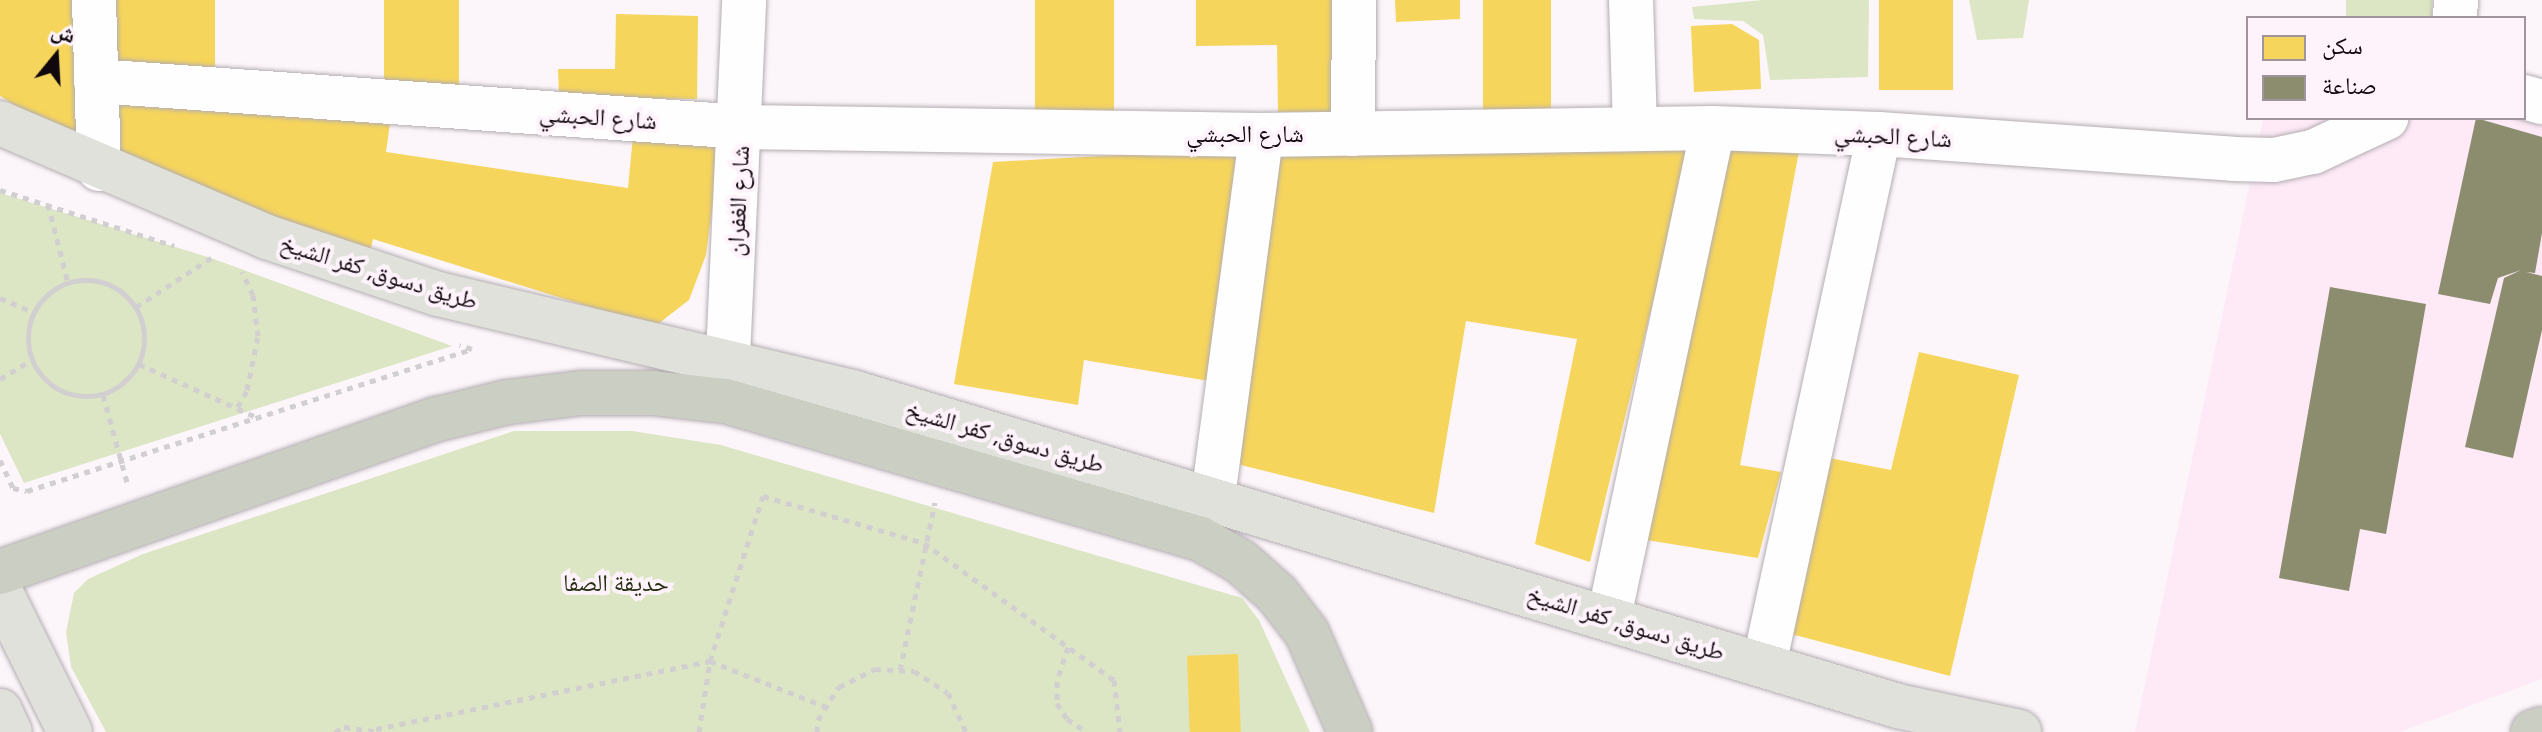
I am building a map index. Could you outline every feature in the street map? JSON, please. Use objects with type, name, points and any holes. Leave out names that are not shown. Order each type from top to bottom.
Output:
[{"type":"highway","points":[[0,572],[438,419],[508,402],[581,393],[653,393],[727,382],[1199,538],[1241,562],[1277,594],[1307,633],[1350,732]]},
{"type":"highway","points":[[2533,732],[2542,729]]},
{"type":"main road","name":"طريق دسوق, كفر الشيخ","points":[[0,123],[99,169],[267,237],[438,294],[727,382],[852,392],[1213,497],[1898,706],[2019,732]]},
{"type":"main road","points":[[0,591],[70,732]]},
{"type":"main road","points":[[0,711],[10,732]]},
{"type":"street","points":[[94,0],[99,169]]},
{"type":"street","name":"شارع الغفران","points":[[727,382],[742,127],[744,0]]},
{"type":"street","points":[[1353,134],[1354,0]]},
{"type":"street","points":[[1631,0],[1635,129]]},
{"type":"street","name":"شارع الحبشي","points":[[96,81],[742,127],[1261,135],[1713,128],[1879,134],[2274,160],[2313,152],[2382,120]]},
{"type":"street","points":[[1609,617],[1713,128]]},
{"type":"street","points":[[1764,665],[1879,134]]},
{"type":"street","points":[[1213,497],[1261,135]]},
{"type":"path","points":[[0,190],[184,250]]},
{"type":"path","points":[[48,204],[68,283]]},
{"type":"path","points":[[200,255],[221,262]]},
{"type":"path","points":[[136,307],[211,258]]},
{"type":"path","points":[[231,265],[255,274]]},
{"type":"path","points":[[238,407],[247,390],[258,336],[253,295],[241,269]]},
{"type":"path","points":[[68,283],[106,283],[136,307],[145,335],[139,364],[130,378],[103,395],[86,397],[53,387],[32,360],[27,344],[33,312],[42,299],[68,283]]},
{"type":"path","points":[[0,298],[33,312]]},
{"type":"path","points":[[0,460],[13,488],[27,491],[472,349],[458,344]]},
{"type":"path","points":[[0,379],[32,360]]},
{"type":"path","points":[[139,364],[258,418]]},
{"type":"path","points":[[103,395],[138,524]]},
{"type":"path","points":[[699,732],[710,661],[763,496],[924,543],[1114,680],[1120,732]]},
{"type":"path","points":[[900,670],[926,532]]},
{"type":"path","points":[[1068,647],[1057,681],[1057,703],[1067,719],[1087,732]]},
{"type":"path","points":[[335,732],[344,727],[378,730],[710,661],[826,707]]},
{"type":"path","points":[[817,732],[826,707],[839,687],[875,669],[914,671],[948,693],[966,732]]},
{"type":"shaded area","points":[[2526,118],[2542,122],[2542,679],[2400,732],[2135,732],[2263,120]]},
{"type":"green space","points":[[1762,0],[1869,0],[1868,77],[1770,80],[1763,35],[1743,21],[1694,19],[1692,7]]},
{"type":"green space","points":[[1969,0],[2029,0],[2023,38],[1977,40]]},
{"type":"green space","points":[[2346,0],[2432,0],[2432,16],[2346,16]]},
{"type":"green space","points":[[0,193],[211,258],[452,346],[24,483],[0,434]]},
{"type":"green space","name":"حديقة الصفا","points":[[514,431],[632,431],[721,445],[1242,598],[1259,620],[1310,732],[106,732],[71,667],[66,632],[74,593],[88,579],[143,554]]},
{"type":"building: سكن","points":[[0,0],[81,0],[86,149],[0,96]]},
{"type":"building: سكن","points":[[112,0],[215,0],[215,79],[112,79]]},
{"type":"building: سكن","points":[[384,0],[459,0],[459,89],[384,89]]},
{"type":"building: سكن","points":[[1035,0],[1114,0],[1114,119],[1035,119]]},
{"type":"building: سكن","points":[[1196,0],[1332,0],[1334,112],[1278,112],[1277,45],[1196,46]]},
{"type":"building: سكن","points":[[1395,0],[1460,0],[1460,19],[1396,22]]},
{"type":"building: سكن","points":[[1483,0],[1551,0],[1551,115],[1483,115]]},
{"type":"building: سكن","points":[[1879,0],[1953,0],[1953,90],[1879,90]]},
{"type":"building: سكن","points":[[616,14],[698,16],[697,99],[559,97],[558,69],[615,69]]},
{"type":"building: سكن","points":[[1732,24],[1759,40],[1761,89],[1694,92],[1691,26]]},
{"type":"building: سكن","points":[[113,92],[391,116],[386,152],[628,188],[633,136],[721,144],[706,255],[689,300],[654,327],[373,239],[370,252],[120,163]]},
{"type":"building: سكن","points":[[1691,145],[1590,562],[1535,544],[1577,339],[1466,321],[1434,513],[1225,461],[1269,148]]},
{"type":"building: سكن","points":[[1800,146],[1740,465],[1781,472],[1758,558],[1634,538],[1726,149]]},
{"type":"building: سكن","points":[[1244,148],[1209,381],[1084,360],[1078,405],[954,384],[993,162]]},
{"type":"building: سكن","points":[[1919,352],[2019,375],[1950,676],[1776,630],[1814,455],[1891,470]]},
{"type":"building: سكن","points":[[1238,654],[1241,732],[1190,732],[1187,656]]},
{"type":"building: صناعة","points":[[2476,120],[2542,137],[2542,233],[2535,273],[2526,272],[2542,276],[2542,330],[2513,458],[2465,447],[2504,278],[2521,270],[2498,278],[2490,304],[2438,294]]},
{"type":"building: صناعة","points":[[2330,287],[2426,304],[2386,534],[2360,529],[2349,591],[2279,578]]}]
